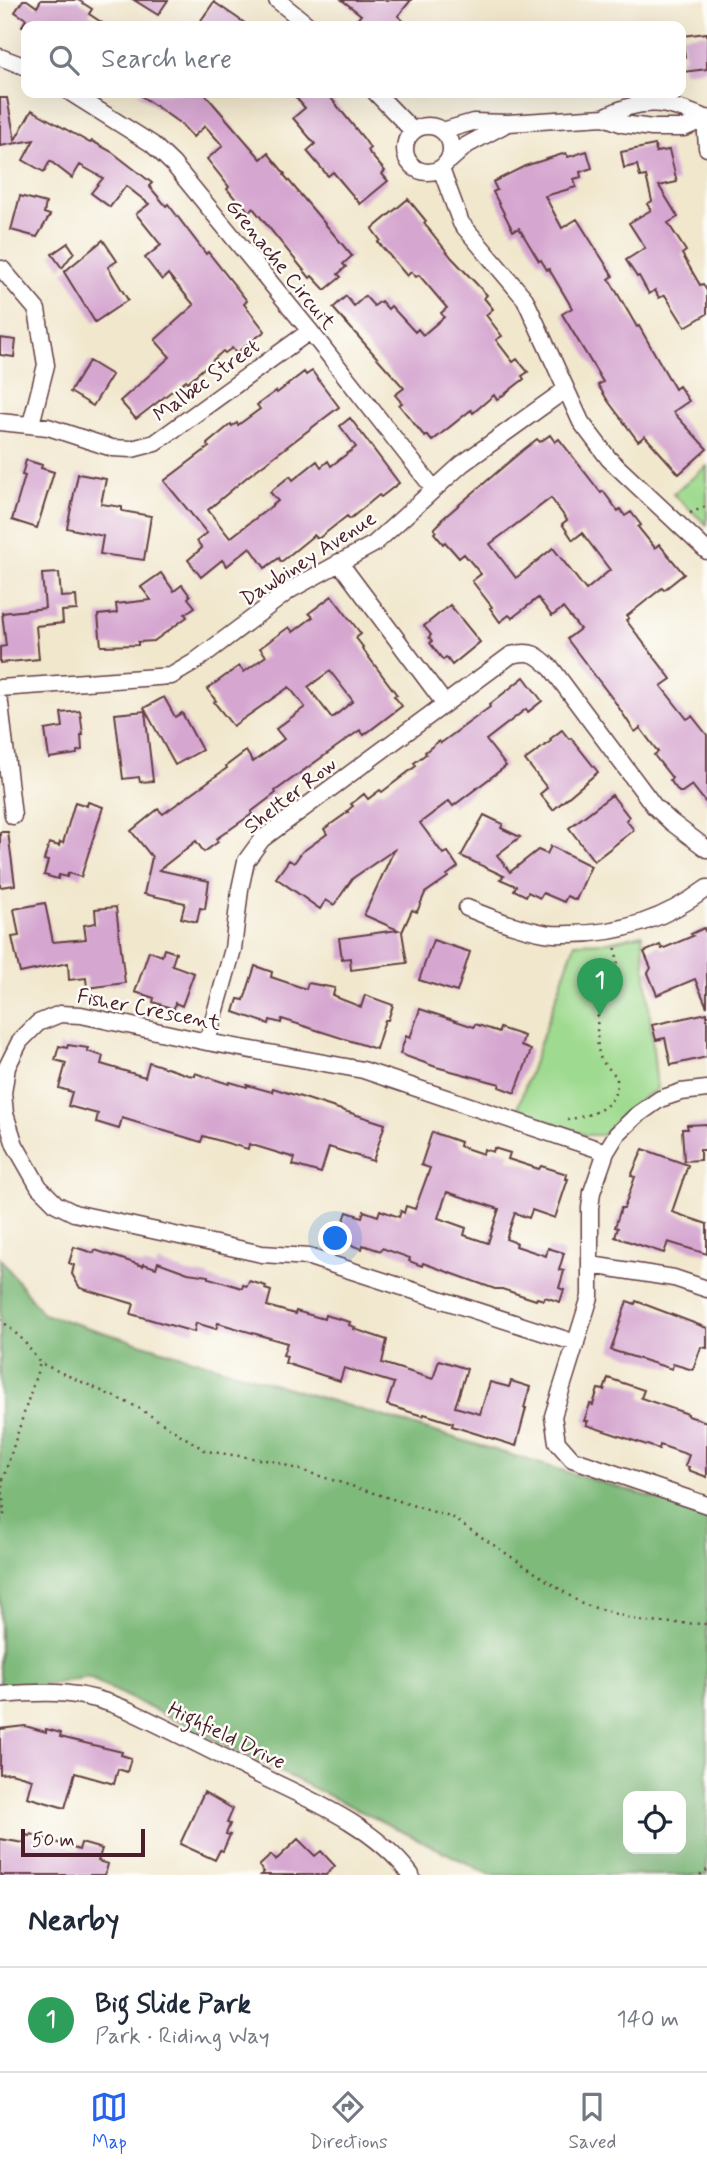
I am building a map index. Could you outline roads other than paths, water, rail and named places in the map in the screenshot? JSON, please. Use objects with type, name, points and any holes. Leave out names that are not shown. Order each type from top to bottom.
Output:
[{"type":"street","points":[[277,0],[303,21]]},
{"type":"street","points":[[0,57],[21,65]]},
{"type":"street","name":"Grenache Circuit","points":[[79,98],[152,144],[173,164],[435,489]]},
{"type":"street","points":[[381,98],[413,131]]},
{"type":"street","points":[[442,131],[473,122],[508,123],[604,117],[626,106],[648,103],[680,108],[706,118]]},
{"type":"street","points":[[604,117],[623,124],[653,128],[684,128],[706,118]]},
{"type":"street","points":[[706,118],[707,148]]},
{"type":"street","points":[[508,123],[467,145],[445,165],[433,173],[417,171],[406,160],[405,144],[413,131],[431,126],[442,131],[451,145],[445,165],[461,223],[525,299],[581,422],[609,459],[707,551]]},
{"type":"street","points":[[2,269],[37,310],[46,366],[31,424]]},
{"type":"street","name":"Malbec Street","points":[[0,422],[48,427],[112,448],[132,449],[155,443],[310,331]]},
{"type":"street","name":"Dawbiney Avenue","points":[[0,688],[171,676],[193,663],[290,590],[374,544],[462,464],[565,390]]},
{"type":"street","points":[[339,562],[445,704]]},
{"type":"street","name":"Shelter Row","points":[[207,1042],[233,949],[246,861],[262,839],[511,655],[527,651],[541,657],[654,806],[707,849]]},
{"type":"street","points":[[0,703],[13,816]]},
{"type":"street","points":[[467,908],[500,923],[547,934],[584,934],[622,930],[660,916],[688,902],[707,888]]},
{"type":"street","name":"Fisher Crescent","points":[[576,1343],[309,1257],[262,1254],[74,1213],[56,1204],[39,1187],[15,1145],[5,1114],[3,1093],[7,1067],[20,1041],[38,1023],[60,1014],[81,1015],[207,1042],[363,1070],[606,1152]]},
{"type":"street","points":[[707,1089],[681,1092],[660,1099],[617,1134],[606,1152],[592,1192],[590,1208],[590,1297],[553,1416],[557,1441],[572,1459],[707,1505]]},
{"type":"street","points":[[591,1265],[674,1278],[707,1289]]},
{"type":"street","name":"Highfield Drive","points":[[0,1695],[66,1692],[110,1702],[300,1795],[369,1833],[398,1858],[411,1875]]},
{"type":"place","name":"Big Slide Park","points":[[600,1016]]}]
